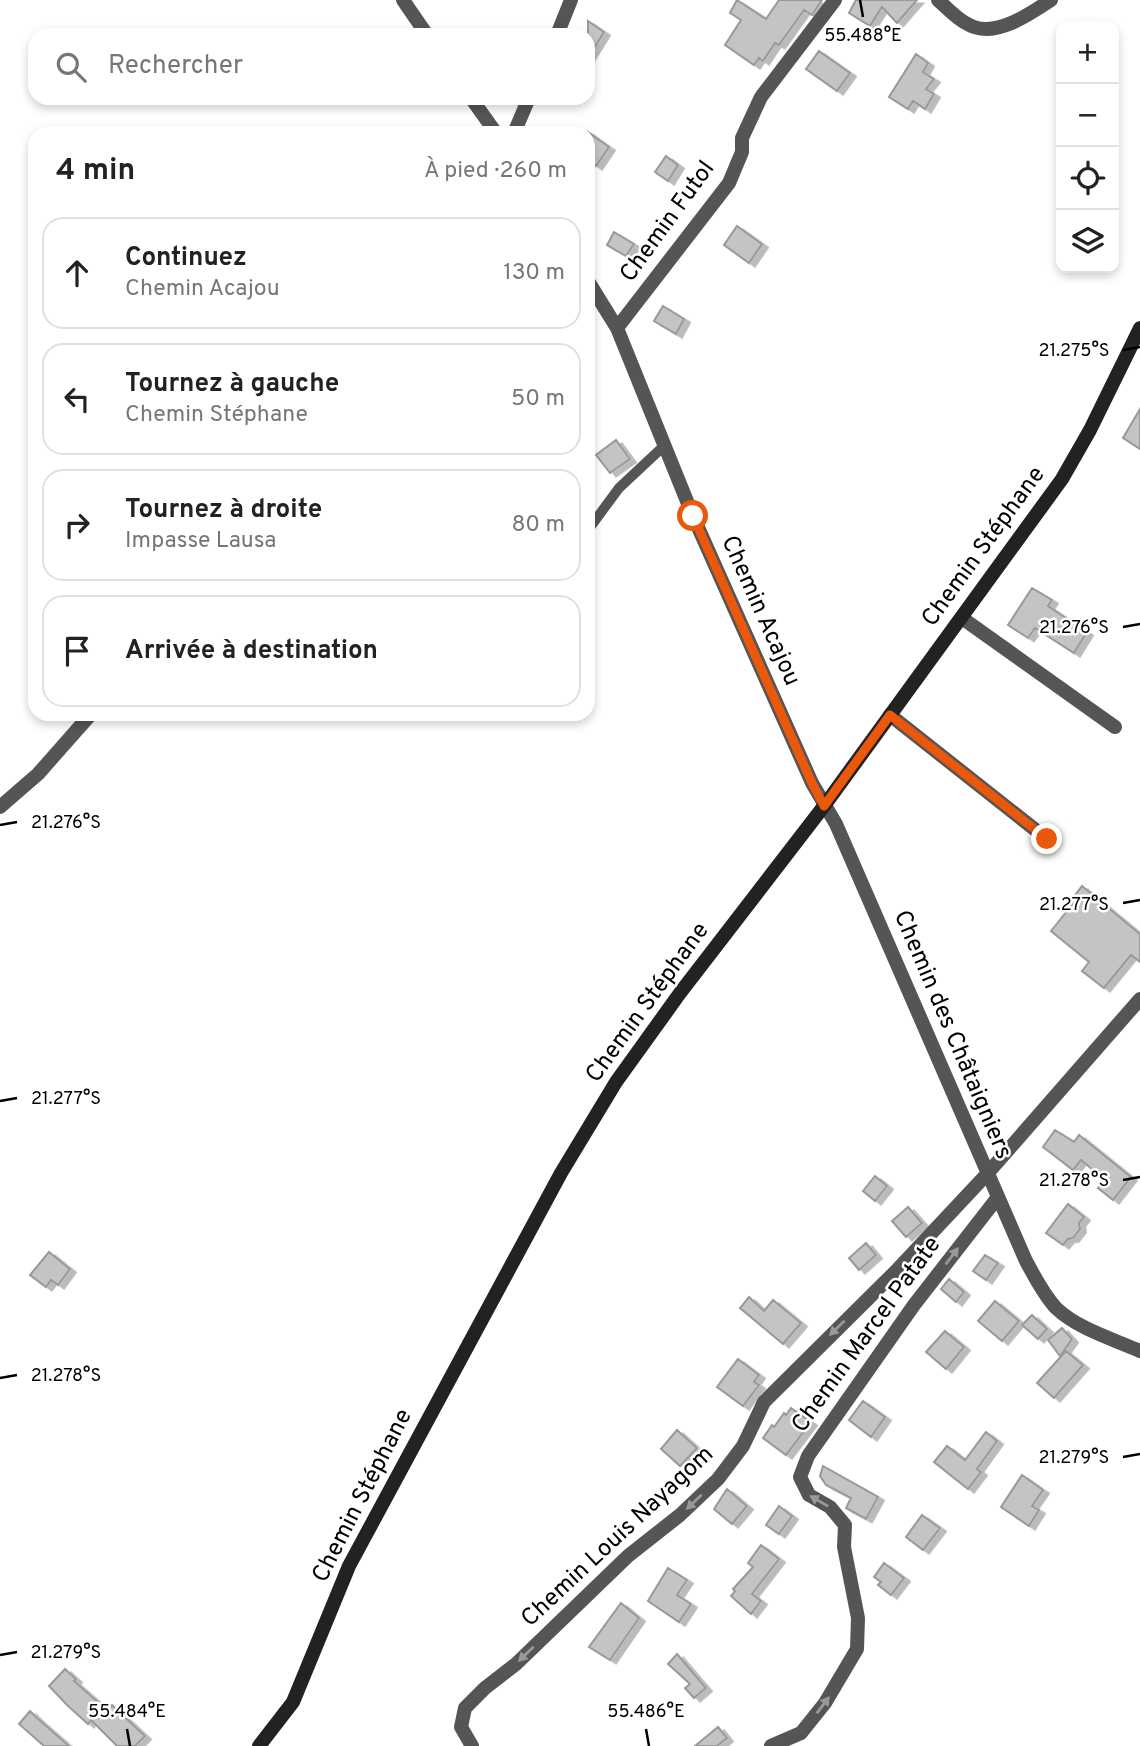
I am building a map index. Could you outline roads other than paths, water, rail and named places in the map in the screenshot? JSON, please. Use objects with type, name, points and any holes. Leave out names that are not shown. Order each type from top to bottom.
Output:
[{"type":"main road","name":"Chemin Stéphane","points":[[260,1746],[293,1702],[349,1566],[568,1161],[616,1082],[680,993],[824,806],[1062,479],[1090,430],[1140,328]]},
{"type":"street","points":[[403,0],[422,28]]},
{"type":"street","points":[[559,28],[571,0]]},
{"type":"street","name":"Chemin Futol","points":[[617,328],[729,183],[742,152],[742,138],[761,97],[835,0]]},
{"type":"street","points":[[938,0],[962,21],[976,28],[991,29],[1022,18],[1051,0]]},
{"type":"street","points":[[476,105],[491,126]]},
{"type":"street","points":[[517,126],[526,105]]},
{"type":"street","name":"Chemin Acajou","points":[[595,292],[617,328],[699,529],[824,806]]},
{"type":"street","points":[[962,618],[1115,727]]},
{"type":"street","points":[[890,715],[1047,839]]},
{"type":"street","points":[[0,807],[38,774],[85,721]]},
{"type":"street","name":"Chemin des Châtaigniers","points":[[824,806],[836,824],[987,1174],[1040,1287],[1057,1309],[1082,1325],[1140,1351]]},
{"type":"street","name":"Chemin Louis Nayagom","points":[[472,1746],[461,1727],[465,1708],[516,1664],[628,1556],[680,1515],[718,1479],[743,1446],[764,1402],[896,1271],[987,1174],[1140,999]]},
{"type":"street","name":"Chemin Marcel Patate","points":[[771,1746],[801,1733],[825,1703],[857,1649],[858,1618],[844,1547],[845,1525],[831,1507],[809,1496],[800,1477],[808,1456],[914,1306],[998,1197]]},
{"type":"lane","points":[[595,521],[619,488],[665,445]]}]
